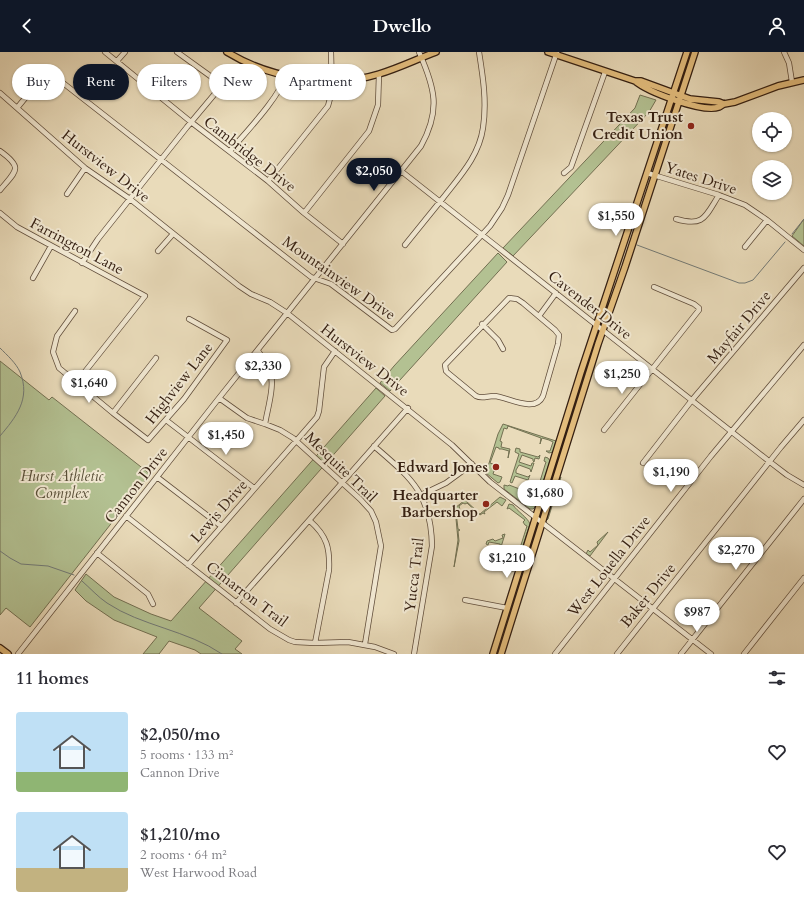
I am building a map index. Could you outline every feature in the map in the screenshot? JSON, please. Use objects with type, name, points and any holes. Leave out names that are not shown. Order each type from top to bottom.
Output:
[{"type":"main road","points":[[227,52],[261,69],[275,73]]},
{"type":"main road","points":[[366,76],[379,74],[420,55],[436,52]]},
{"type":"main road","points":[[548,52],[556,53],[635,82],[641,86],[673,96],[724,104],[735,102],[762,91],[804,80]]},
{"type":"main road","points":[[501,654],[603,330],[695,52]]},
{"type":"main road","points":[[493,654],[597,325],[686,54]]},
{"type":"main road","points":[[0,648],[8,654]]},
{"type":"street","name":"Cambridge Drive","points":[[105,52],[191,122],[268,181],[304,213],[343,244]]},
{"type":"street","points":[[117,61],[125,52]]},
{"type":"street","points":[[82,263],[98,239],[160,160],[218,90],[218,85],[213,78],[177,52]]},
{"type":"street","points":[[235,57],[239,52]]},
{"type":"street","points":[[331,52],[331,64]]},
{"type":"street","points":[[404,245],[469,165],[477,149],[485,112],[485,98],[478,52]]},
{"type":"street","points":[[784,52],[789,63],[792,82]]},
{"type":"street","name":"Mountainview Drive","points":[[17,108],[44,75],[49,74],[58,79],[160,160],[315,279],[331,284],[392,330],[395,329],[499,215],[508,195],[556,53]]},
{"type":"street","name":"Cannon Drive","points":[[18,654],[218,398],[258,351],[421,146],[432,122],[434,97],[430,81],[420,55]]},
{"type":"street","points":[[564,173],[571,167],[605,72]]},
{"type":"street","points":[[304,213],[369,131],[378,105],[379,74]]},
{"type":"street","name":"Hurstview Drive","points":[[0,93],[85,168],[130,199],[239,286],[251,294],[270,302],[287,313],[336,351],[452,445],[490,482],[711,654]]},
{"type":"street","points":[[230,151],[275,96]]},
{"type":"street","points":[[268,181],[328,106],[330,100]]},
{"type":"street","points":[[0,151],[13,162],[16,170],[0,190]]},
{"type":"street","points":[[67,194],[85,168]]},
{"type":"street","name":"Cavender Drive","points":[[401,171],[731,432],[787,475],[804,485]]},
{"type":"street","name":"Yates Drive","points":[[647,173],[745,206],[767,220],[804,250]]},
{"type":"street","points":[[676,219],[687,222],[698,222],[706,215],[719,196]]},
{"type":"street","name":"Farrington Lane","points":[[0,213],[17,227],[145,296],[76,383]]},
{"type":"street","points":[[745,247],[767,220]]},
{"type":"street","points":[[158,251],[173,234]]},
{"type":"street","points":[[33,278],[51,246]]},
{"type":"street","name":"Mayfair Drive","points":[[643,463],[692,400],[804,268]]},
{"type":"street","points":[[604,430],[699,310],[699,308],[694,304],[654,287]]},
{"type":"street","points":[[539,316],[556,293]]},
{"type":"street","points":[[509,298],[517,300],[555,330],[559,337],[541,399],[538,402],[533,404],[523,403],[496,396],[481,398],[476,396],[446,371],[445,365],[482,324],[509,298]]},
{"type":"street","points":[[75,311],[57,336],[53,352],[59,368],[113,413],[156,358]]},
{"type":"street","name":"Highview Lane","points":[[113,413],[148,440],[184,399],[227,340],[189,319]]},
{"type":"street","points":[[482,324],[498,340],[503,349]]},
{"type":"street","name":"West Louella Drive","points":[[555,654],[731,432],[804,346]]},
{"type":"street","points":[[258,351],[268,364],[272,375],[271,391],[265,424]]},
{"type":"street","name":"Lewis Drive","points":[[188,565],[313,422],[319,411],[324,367],[336,351]]},
{"type":"street","name":"Mesquite Trail","points":[[218,398],[246,418],[280,430],[296,441],[342,482],[371,511],[376,522],[381,546],[365,644]]},
{"type":"street","points":[[236,603],[310,521],[342,482],[408,408]]},
{"type":"street","points":[[166,420],[254,488]]},
{"type":"street","name":"Baker Drive","points":[[617,654],[804,420]]},
{"type":"street","name":"Yucca Trail","points":[[374,446],[414,483],[421,495],[431,529],[432,546],[414,654]]},
{"type":"street","points":[[421,495],[446,483],[472,464]]},
{"type":"street","points":[[157,477],[221,526]]},
{"type":"street","points":[[681,654],[804,499]]},
{"type":"street","name":"Cimarron Trail","points":[[126,516],[270,629],[289,640],[302,643],[348,642],[365,644],[394,654]]},
{"type":"street","points":[[310,521],[317,527],[326,540],[328,546],[329,563],[329,570],[315,643]]},
{"type":"street","points":[[97,553],[148,594],[153,604]]},
{"type":"street","points":[[744,654],[804,578]]},
{"type":"street","points":[[465,600],[507,608]]},
{"type":"green space","points":[[640,95],[656,100],[649,112],[513,256],[503,248],[635,108]]},
{"type":"green space","points":[[804,219],[804,246],[792,236]]},
{"type":"green space","points":[[498,253],[507,262],[390,391],[380,383],[394,366]]},
{"type":"green space","name":"Hurst Athletic Complex","points":[[0,361],[49,400],[52,397],[150,474],[30,627],[6,608],[0,615]]},
{"type":"green space","points":[[376,388],[385,396],[199,608],[242,641],[235,649],[242,654],[201,654],[195,650],[169,641],[159,654],[143,654],[157,637],[114,620],[86,601],[75,590],[86,574],[114,597],[151,614],[171,621]]},
{"type":"green space","points":[[503,424],[556,441],[553,452],[549,453],[546,451],[550,451],[553,442],[542,438],[540,444],[541,438],[508,426],[507,429],[504,428],[500,441],[502,442],[501,447],[510,449],[508,458],[509,451],[496,447],[490,463],[493,464],[492,469],[497,470],[494,471],[493,474],[502,477],[498,483],[486,473],[498,434]]},
{"type":"green space","points":[[516,448],[520,449],[520,452],[538,457],[540,455],[539,459],[535,458],[534,462],[533,459],[522,455],[519,462],[531,466],[532,463],[534,463],[531,472],[530,469],[519,465],[516,473],[528,477],[530,475],[528,480],[515,476],[512,483],[510,482],[519,454],[515,452]]},
{"type":"green space","points":[[545,457],[550,461],[535,507],[530,509],[504,489],[504,485],[509,485],[525,491],[523,498],[527,504],[530,504],[534,501],[546,462],[544,461]]},
{"type":"green space","points":[[561,477],[548,519],[547,520],[559,478]]},
{"type":"green space","points":[[500,497],[506,500],[502,506],[497,502],[484,512],[485,514],[483,513],[480,515],[467,503],[463,503],[459,506],[460,510],[456,512],[458,529],[460,530],[458,531],[459,541],[454,567],[458,540],[455,508],[465,500],[480,514]]},
{"type":"green space","points":[[509,504],[513,505],[530,524],[514,571],[510,570],[513,570],[527,526],[523,522],[525,520],[509,508],[507,509]]},
{"type":"green space","points":[[608,532],[590,556],[586,554],[588,550],[590,552],[598,545],[597,542]]},
{"type":"green space","points":[[505,534],[501,547],[500,544],[489,542],[488,545],[486,544],[487,541],[493,539],[495,541],[503,538],[502,535]]},
{"type":"waterway","points":[[792,234],[804,219]]},
{"type":"waterway","points":[[637,245],[739,283],[745,283],[753,280],[785,242]]},
{"type":"waterway","points":[[0,348],[11,359],[20,372],[24,391],[23,399],[16,415],[0,436]]},
{"type":"waterway","points":[[0,551],[21,564],[48,566],[74,575]]},
{"type":"waterway","points":[[82,581],[104,601],[120,611],[194,639],[222,654]]},
{"type":"place","name":"Texas Trust Credit Union","points":[[691,126]]},
{"type":"place","name":"Edward Jones","points":[[496,467]]},
{"type":"place","name":"Headquarter Barbershop","points":[[486,504]]}]
